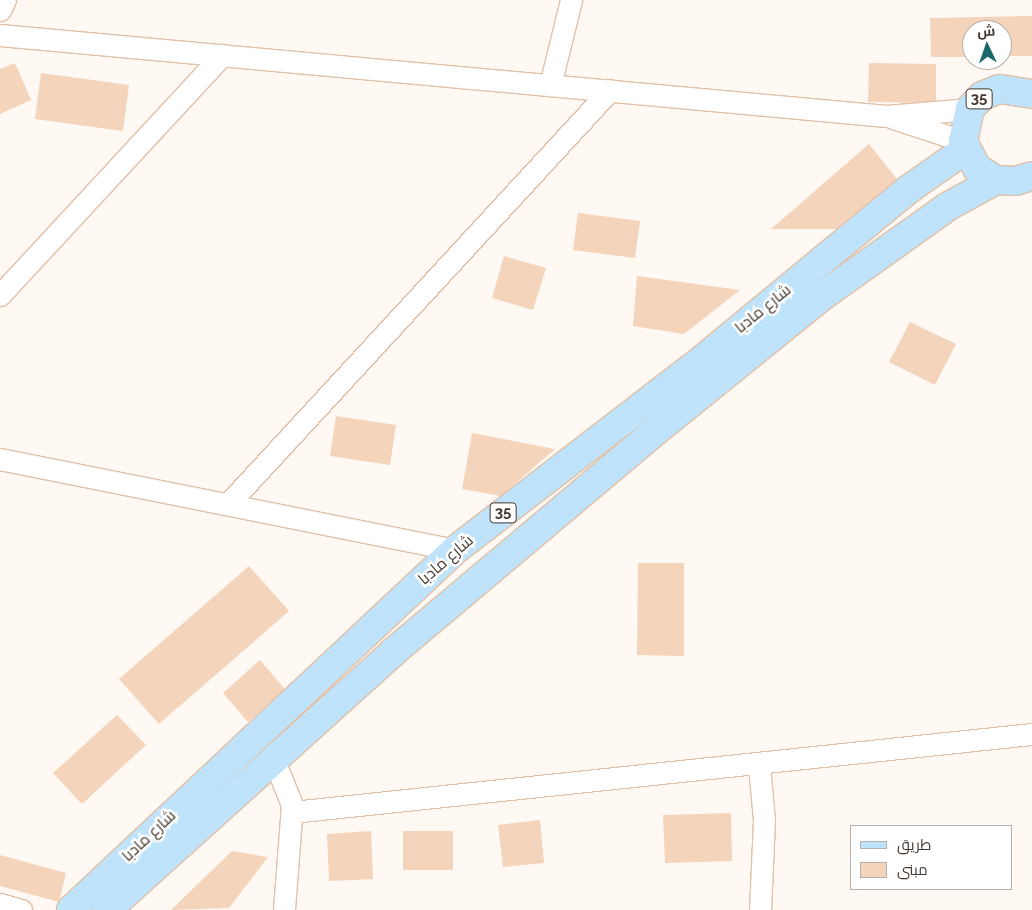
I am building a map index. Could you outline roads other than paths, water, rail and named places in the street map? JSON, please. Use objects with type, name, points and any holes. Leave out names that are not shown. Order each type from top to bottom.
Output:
[{"type":"main road","name":"35","points":[[964,145],[970,109],[982,96],[999,89],[1027,87]]},
{"type":"main road","points":[[964,145],[977,168],[996,180]]},
{"type":"main road","name":"شارع مادبا","points":[[72,910],[455,550],[693,367],[964,145]]},
{"type":"main road","name":"35","points":[[996,180],[1015,181],[1032,176]]},
{"type":"main road","name":"شارع مادبا","points":[[107,910],[274,758],[662,425],[822,297],[947,207],[996,180]]},
{"type":"street","points":[[0,10],[5,0]]},
{"type":"street","points":[[550,85],[571,0]]},
{"type":"street","points":[[0,35],[886,116],[970,109]]},
{"type":"street","points":[[0,296],[222,55]]},
{"type":"street","points":[[228,504],[610,90]]},
{"type":"street","points":[[886,116],[964,145]]},
{"type":"street","points":[[0,459],[455,550]]},
{"type":"street","points":[[292,812],[759,766],[1032,734]]},
{"type":"street","points":[[274,758],[292,812],[284,910]]},
{"type":"street","points":[[759,766],[764,820],[760,910]]},
{"type":"street","points":[[0,904],[21,910]]}]
